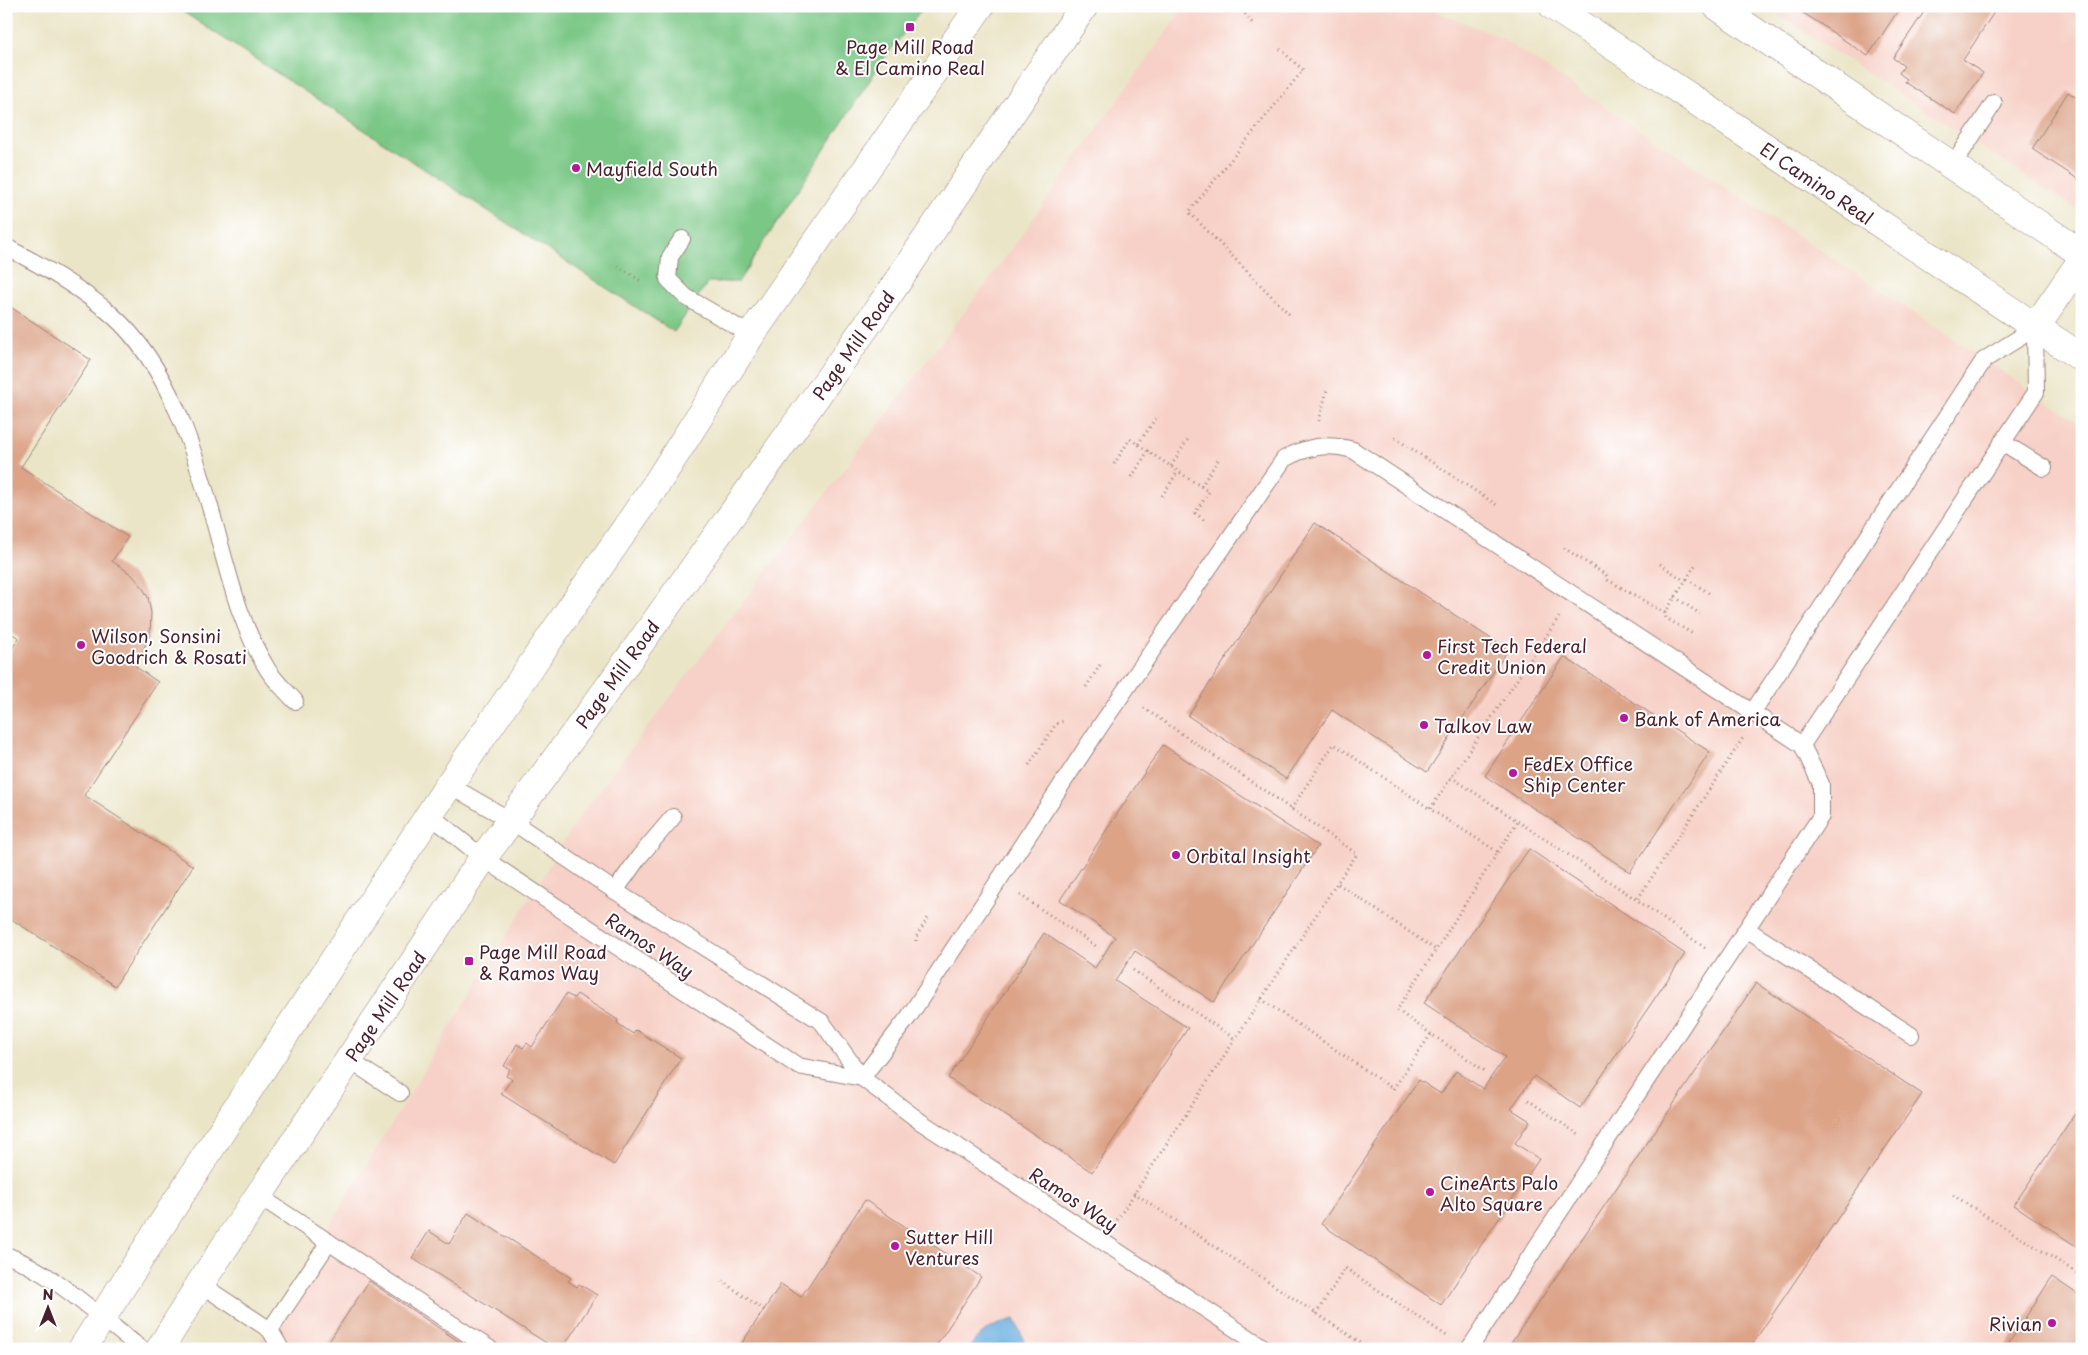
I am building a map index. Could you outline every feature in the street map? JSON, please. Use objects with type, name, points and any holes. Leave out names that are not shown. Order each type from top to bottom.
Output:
[{"type":"main road","points":[[82,1349],[228,1120],[449,785],[657,482],[751,335],[980,6]]},
{"type":"main road","name":"Page Mill Road","points":[[160,1349],[200,1284],[483,858],[611,684],[887,297],[1084,6]]},
{"type":"main road","name":"El Camino Real","points":[[1553,6],[2082,358]]},
{"type":"main road","points":[[1717,6],[2082,254]]},
{"type":"main road","points":[[2035,328],[2082,260]]},
{"type":"lane","points":[[1953,165],[1994,103]]},
{"type":"lane","points":[[682,239],[670,257],[668,279],[686,297],[751,335]]},
{"type":"lane","points":[[6,247],[78,288],[113,315],[141,348],[170,393],[199,465],[234,594],[247,633],[269,671],[295,701]]},
{"type":"lane","points":[[1802,745],[2036,392],[2035,328]]},
{"type":"lane","points":[[1755,715],[1984,360],[2035,328]]},
{"type":"lane","points":[[2002,442],[2044,468]]},
{"type":"lane","points":[[862,1078],[910,1015],[1123,694],[1279,465],[1284,459],[1300,450],[1313,447],[1335,446],[1353,450],[1802,745],[1821,784],[1821,816],[1748,930],[1469,1349]]},
{"type":"lane","name":"Ramos Way","points":[[449,785],[510,820],[615,891],[822,1022],[862,1078],[921,1122],[1266,1349]]},
{"type":"lane","name":"Ramos Way","points":[[430,815],[483,858],[798,1066],[862,1078]]},
{"type":"lane","points":[[615,891],[639,857],[673,817]]},
{"type":"lane","points":[[1748,930],[1911,1035]]},
{"type":"lane","points":[[349,1060],[400,1093]]},
{"type":"lane","points":[[259,1196],[490,1349]]},
{"type":"lane","points":[[270,1330],[328,1242]]},
{"type":"lane","points":[[6,1255],[18,1259],[53,1280],[142,1349]]},
{"type":"lane","points":[[200,1284],[270,1330],[281,1349]]},
{"type":"path","points":[[1239,6],[1253,24]]},
{"type":"path","points":[[1280,49],[1303,70],[1189,212],[1289,314]]},
{"type":"path","points":[[1318,424],[1327,390]]},
{"type":"path","points":[[1138,444],[1156,418]]},
{"type":"path","points":[[1395,438],[1497,505]]},
{"type":"path","points":[[1114,464],[1130,439],[1209,492],[1195,513],[1204,520]]},
{"type":"path","points":[[1171,466],[1188,439]]},
{"type":"path","points":[[1132,477],[1148,451]]},
{"type":"path","points":[[1201,486],[1218,460]]},
{"type":"path","points":[[1162,496],[1178,471]]},
{"type":"path","points":[[1564,548],[1606,575],[1608,580],[1665,613],[1666,618],[1693,634]]},
{"type":"path","points":[[1660,564],[1712,595]]},
{"type":"path","points":[[1665,613],[1696,564]]},
{"type":"path","points":[[1430,809],[1574,595]]},
{"type":"path","points":[[1675,597],[1700,614]]},
{"type":"path","points":[[1086,687],[1100,665]]},
{"type":"path","points":[[1102,1241],[1357,854],[1123,694]]},
{"type":"path","points":[[1637,900],[1755,715]]},
{"type":"path","points":[[1029,765],[1056,724],[1063,721]]},
{"type":"path","points":[[1291,809],[1334,744],[1498,852]]},
{"type":"path","points":[[1451,776],[1637,900],[1725,962]]},
{"type":"path","points":[[1486,1071],[1397,1010],[1518,822]]},
{"type":"path","points":[[999,881],[1099,948]]},
{"type":"path","points":[[1337,884],[1436,950]]},
{"type":"path","points":[[916,941],[929,916]]},
{"type":"path","points":[[1133,970],[1235,1039]]},
{"type":"path","points":[[1261,999],[1393,1089],[1431,1034]]},
{"type":"path","points":[[1528,1100],[1600,1150]]},
{"type":"path","points":[[1134,1193],[1370,1349]]},
{"type":"path","points":[[1954,1195],[2082,1276]]},
{"type":"path","points":[[1316,1314],[1345,1268],[1450,1338]]},
{"type":"path","points":[[722,1281],[764,1310]]},
{"type":"shaded area","points":[[1185,6],[1421,6],[1500,37],[2082,425],[2082,1349],[254,1349],[579,817],[998,268]]},
{"type":"shaded area","points":[[1765,6],[2082,6],[2082,213]]},
{"type":"green space","points":[[174,6],[925,6],[885,57],[738,282],[708,282],[674,332]]},
{"type":"water","points":[[1015,1319],[1027,1349],[968,1349],[988,1330],[1001,1323]]},
{"type":"building","points":[[1793,6],[1901,6],[1868,56]]},
{"type":"building","points":[[1928,6],[1998,6],[1963,60],[1983,73],[1955,114],[1905,82],[1907,79],[1899,73],[1904,66],[1893,58]]},
{"type":"building","points":[[2068,92],[2082,101],[2081,181],[2032,149]]},
{"type":"building","name":"Wilson, Sonsini Goodrich & Rosati","points":[[6,304],[91,360],[21,467],[128,537],[112,561],[131,574],[141,585],[148,597],[151,613],[150,634],[136,667],[158,682],[84,795],[193,866],[115,986],[8,917],[6,920],[6,658],[19,638],[6,630]]},
{"type":"building","points":[[1315,523],[1508,650],[1427,772],[1332,710],[1286,779],[1188,716]]},
{"type":"building","points":[[1564,657],[1710,752],[1630,872],[1485,776]]},
{"type":"building","points":[[1163,745],[1318,846],[1214,1002],[1135,951],[1115,981],[1188,1028],[1092,1172],[948,1078],[1044,933],[1095,968],[1115,937],[1060,900]]},
{"type":"building","points":[[1529,849],[1685,954],[1580,1108],[1534,1076],[1511,1109],[1530,1121],[1515,1143],[1539,1159],[1441,1305],[1321,1224],[1419,1080],[1441,1094],[1456,1071],[1483,1089],[1505,1057],[1424,1003]]},
{"type":"building","points":[[1756,983],[1922,1094],[1749,1349],[1507,1349]]},
{"type":"building","points":[[566,994],[574,998],[577,994],[618,1020],[617,1023],[633,1034],[636,1030],[681,1058],[614,1165],[501,1094],[512,1079],[506,1076],[510,1069],[504,1066],[517,1044],[523,1048],[527,1043],[532,1047]]},
{"type":"building","points":[[2082,1103],[2082,1250],[2014,1205]]},
{"type":"building","points":[[865,1200],[981,1277],[934,1349],[738,1349],[781,1284],[801,1297]]},
{"type":"building","points":[[468,1213],[571,1278],[568,1281],[577,1287],[579,1284],[597,1295],[562,1349],[556,1349],[412,1258],[429,1231],[449,1244]]},
{"type":"building","name":"Rivian","points":[[2052,1277],[2082,1297],[2082,1349],[2005,1349]]},
{"type":"building","points":[[369,1281],[470,1349],[324,1349]]},
{"type":"place","name":"Page Mill Road & El Camino Real","points":[[910,27]]},
{"type":"place","name":"Mayfield South","points":[[576,168]]},
{"type":"place","name":"Wilson, Sonsini Goodrich & Rosati","points":[[81,645]]},
{"type":"place","name":"First Tech Federal Credit Union","points":[[1427,655]]},
{"type":"place","name":"Bank of America","points":[[1624,718]]},
{"type":"place","name":"Talkov Law","points":[[1424,725]]},
{"type":"place","name":"FedEx Office Ship Center","points":[[1513,773]]},
{"type":"place","name":"Orbital Insight","points":[[1176,855]]},
{"type":"place","name":"Page Mill Road & Ramos Way","points":[[469,961]]},
{"type":"place","name":"CineArts Palo Alto Square","points":[[1430,1192]]},
{"type":"place","name":"Sutter Hill Ventures","points":[[895,1246]]},
{"type":"place","name":"Rivian","points":[[2052,1323]]}]
